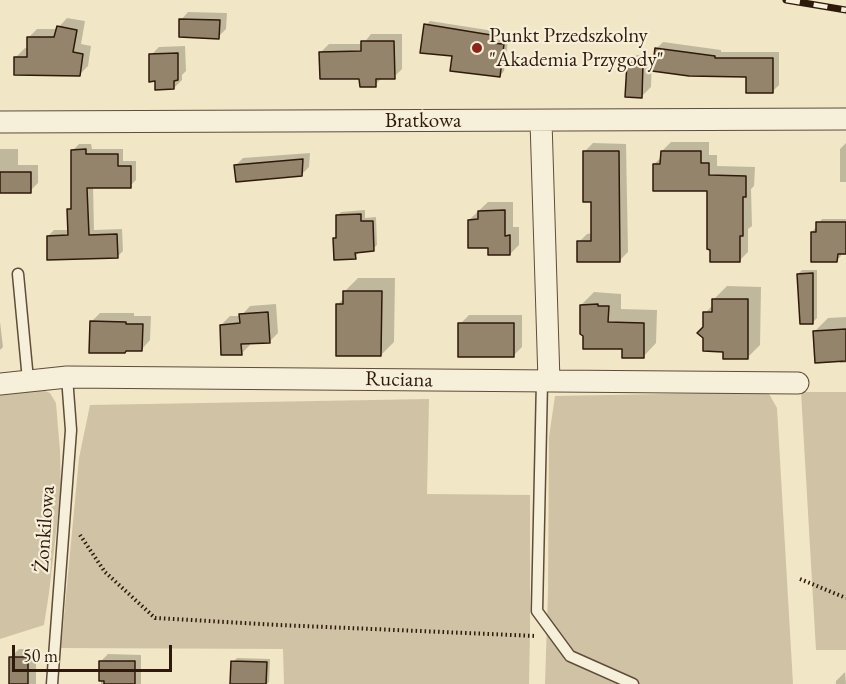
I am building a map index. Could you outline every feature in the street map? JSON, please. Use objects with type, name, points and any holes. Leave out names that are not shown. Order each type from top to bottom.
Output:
[{"type":"street","name":"Bratkowa","points":[[0,122],[846,119]]},
{"type":"street","points":[[541,121],[545,381]]},
{"type":"street","name":"Ruciana","points":[[0,384],[67,377],[798,383]]},
{"type":"lane","points":[[18,274],[28,380]]},
{"type":"lane","name":"Żonkilowa","points":[[52,684],[71,430],[67,377]]},
{"type":"lane","points":[[545,381],[537,611],[570,656],[633,684]]},
{"type":"path","points":[[65,515],[105,572],[155,618],[536,636]]},
{"type":"path","points":[[800,579],[846,598]]},
{"type":"shaded area","points":[[39,388],[50,393],[56,403],[60,451],[61,490],[49,593],[44,625],[0,639],[0,392]]},
{"type":"shaded area","points":[[768,392],[777,408],[793,684],[545,684],[549,437],[555,396]]},
{"type":"shaded area","points":[[801,392],[846,392],[846,650],[816,650]]},
{"type":"shaded area","points":[[429,399],[427,494],[530,495],[529,684],[284,684],[283,649],[61,648],[79,458],[90,405]]},
{"type":"building","points":[[179,19],[220,20],[219,39],[179,37]]},
{"type":"building","points":[[424,24],[491,35],[490,43],[504,44],[500,77],[450,71],[452,56],[420,53]]},
{"type":"building","points":[[57,26],[77,30],[73,52],[83,54],[80,76],[14,75],[14,57],[27,57],[27,37],[54,37]]},
{"type":"building","points":[[361,41],[394,41],[395,79],[376,79],[376,87],[360,87],[359,79],[320,79],[319,52],[361,51]]},
{"type":"building","points":[[655,48],[715,56],[715,58],[773,58],[773,93],[746,93],[746,77],[689,76],[652,71]]},
{"type":"building","points":[[178,53],[178,80],[174,81],[174,89],[155,90],[155,81],[149,82],[149,54]]},
{"type":"building","points":[[627,63],[643,63],[642,98],[625,97]]},
{"type":"building","points":[[86,149],[86,154],[118,154],[118,166],[131,166],[131,188],[87,188],[89,235],[117,234],[118,258],[47,260],[47,236],[68,235],[67,209],[71,209],[71,150]]},
{"type":"building","points":[[583,151],[619,151],[620,262],[577,262],[577,241],[591,241],[591,202],[583,202]]},
{"type":"building","points":[[661,151],[701,151],[701,163],[709,163],[709,175],[746,176],[746,197],[743,197],[743,236],[740,236],[740,262],[710,262],[710,250],[707,249],[707,191],[653,191],[653,164],[660,164]]},
{"type":"building","points":[[303,159],[302,176],[236,182],[234,165]]},
{"type":"building","points":[[0,172],[31,172],[31,193],[0,193]]},
{"type":"building","points":[[505,210],[505,236],[510,235],[510,255],[488,255],[488,248],[468,248],[468,220],[478,219],[478,211]]},
{"type":"building","points":[[361,214],[361,221],[373,221],[374,251],[355,253],[356,259],[334,260],[333,238],[336,238],[336,215]]},
{"type":"building","points":[[816,222],[846,222],[846,254],[838,254],[837,262],[811,262],[811,232],[816,232]]},
{"type":"building","points":[[813,273],[813,324],[800,324],[797,274]]},
{"type":"building","points":[[343,291],[382,291],[381,356],[336,356],[336,304],[343,304]]},
{"type":"building","points":[[712,299],[748,299],[748,359],[723,359],[723,352],[703,351],[703,338],[697,333],[703,327],[703,312],[712,312]]},
{"type":"building","points":[[598,304],[598,306],[609,306],[608,322],[644,323],[644,358],[622,358],[622,349],[583,349],[583,336],[580,334],[580,305]]},
{"type":"building","points":[[268,312],[270,343],[241,344],[242,355],[221,355],[220,325],[240,323],[239,314]]},
{"type":"building","points":[[90,321],[143,324],[142,351],[89,353]]},
{"type":"building","points":[[458,323],[514,323],[514,357],[458,357]]},
{"type":"building","points":[[846,329],[846,361],[815,363],[813,331]]},
{"type":"building","points":[[9,657],[28,657],[28,684],[9,684]]},
{"type":"building","points":[[99,661],[135,661],[135,684],[104,684],[104,681],[99,681]]},
{"type":"building","points":[[231,661],[267,662],[266,684],[230,684]]},
{"type":"railway","points":[[786,0],[846,10]]},
{"type":"place","name":"Punkt Przedszkolny \"Akademia Przygody\"","points":[[477,48]]}]
